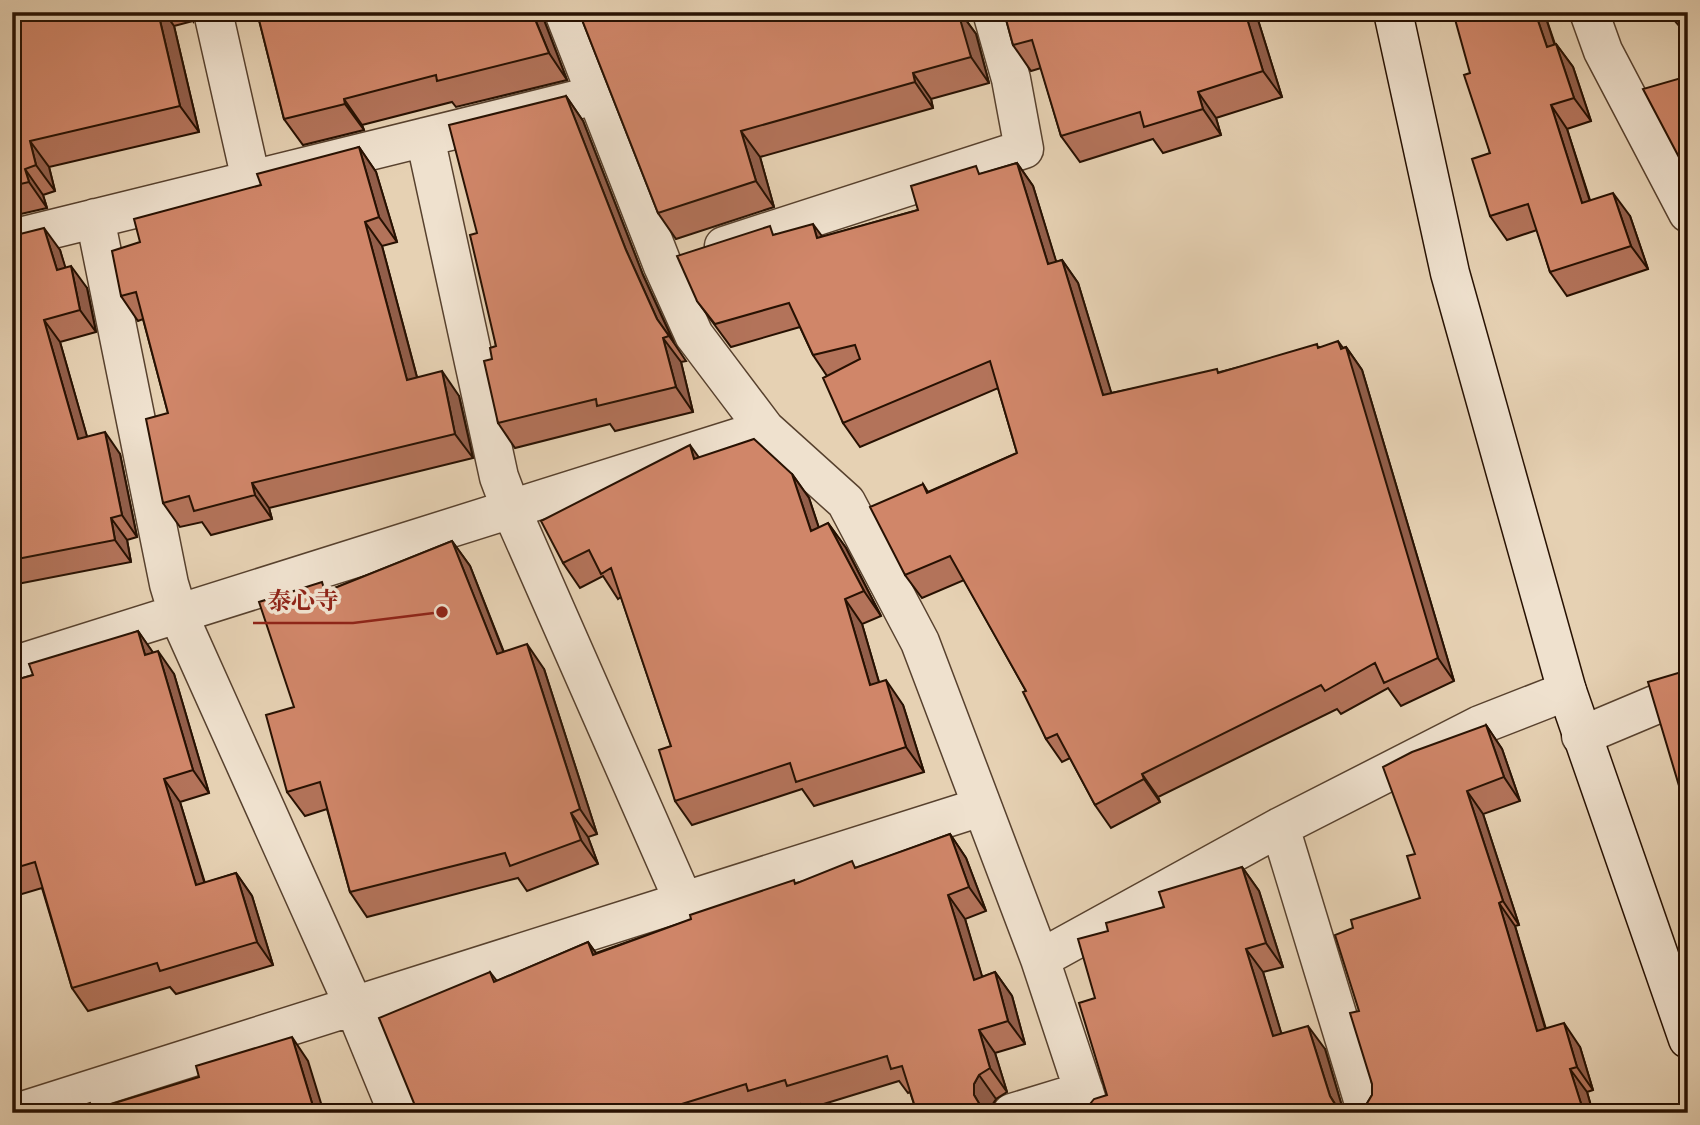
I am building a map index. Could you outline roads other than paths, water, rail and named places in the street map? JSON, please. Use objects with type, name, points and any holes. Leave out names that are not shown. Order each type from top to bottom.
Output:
[{"type":"street","points":[[213,12],[251,180]]},
{"type":"street","points":[[564,12],[663,266],[694,335],[765,429],[846,502],[920,642],[1040,959],[1087,1102],[1012,1113]]},
{"type":"street","points":[[663,266],[1024,149],[1011,79],[992,12]]},
{"type":"street","points":[[1393,12],[1450,273],[1567,691],[1688,1040]]},
{"type":"street","points":[[1589,12],[1603,51],[1688,213]]},
{"type":"street","points":[[12,239],[596,95]]},
{"type":"street","points":[[425,137],[499,477],[684,902]]},
{"type":"street","points":[[95,218],[169,584],[178,614],[354,1006],[398,1113]]},
{"type":"street","points":[[12,666],[765,429]]},
{"type":"street","points":[[1040,959],[1280,827],[1480,725],[1567,691]]},
{"type":"street","points":[[1581,736],[1688,691]]},
{"type":"street","points":[[16,1113],[982,807]]},
{"type":"street","points":[[1280,827],[1367,1113]]},
{"type":"place","name":"泰心寺","points":[[442,612]]}]
